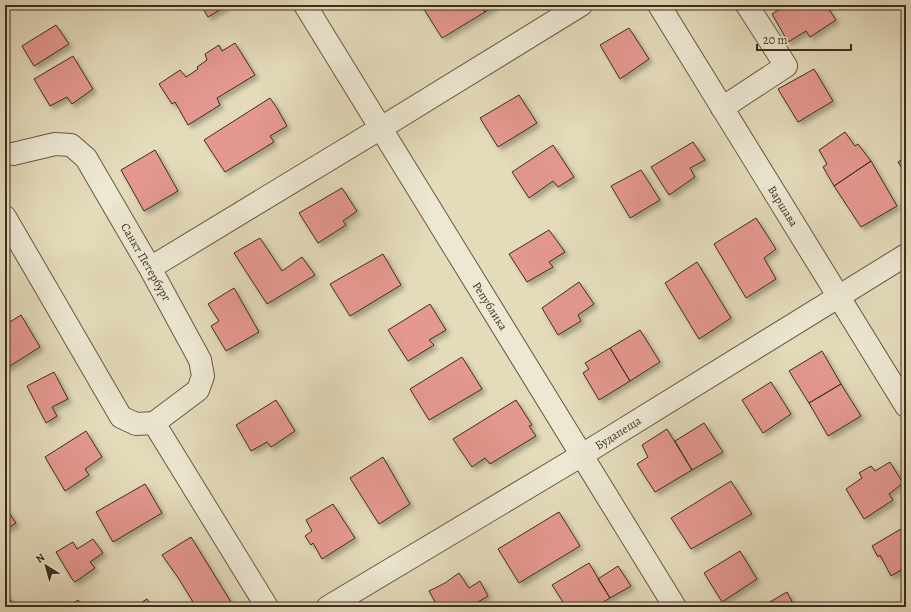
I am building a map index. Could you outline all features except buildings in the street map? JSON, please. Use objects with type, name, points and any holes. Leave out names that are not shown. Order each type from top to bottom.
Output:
[{"type":"street","name":"Република","points":[[305,5],[675,607]]},
{"type":"street","points":[[150,268],[581,5]]},
{"type":"street","name":"Варшава","points":[[658,5],[906,406]]},
{"type":"street","points":[[722,108],[786,66],[747,5]]},
{"type":"street","name":"Санкт Петербург","points":[[8,154],[55,144],[71,145],[86,158],[150,268],[200,360],[203,376],[198,390],[154,423]]},
{"type":"street","points":[[5,217],[121,417],[136,424],[154,423],[267,607]]},
{"type":"street","name":"Будапеща","points":[[328,607],[582,456],[906,255]]}]
